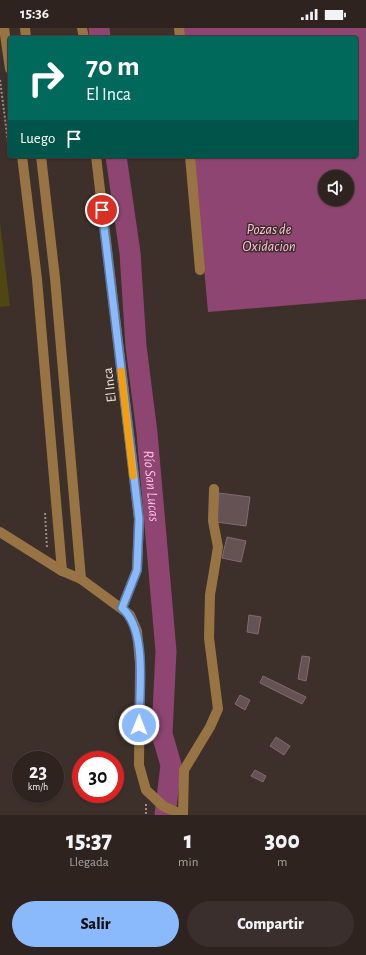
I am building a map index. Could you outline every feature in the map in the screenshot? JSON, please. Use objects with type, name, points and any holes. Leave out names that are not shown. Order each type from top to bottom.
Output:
[{"type":"street","points":[[4,28],[8,55]]},
{"type":"street","points":[[22,158],[37,279],[62,571]]},
{"type":"street","points":[[41,158],[56,294],[81,579]]},
{"type":"street","name":"El Inca","points":[[96,158],[139,519],[137,570],[122,608]]},
{"type":"street","points":[[190,158],[200,270]]},
{"type":"street","points":[[0,532],[62,571],[81,579],[130,615],[137,631],[140,664],[139,766],[146,790],[163,806],[182,814],[184,770],[190,757],[210,727],[218,709],[209,638],[210,595],[218,547],[213,521],[214,489]]},
{"type":"path","points":[[0,80],[8,143]]},
{"type":"path","points":[[45,508],[48,561]]},
{"type":"shaded area","points":[[0,222],[10,306],[0,307]]},
{"type":"water","name":"Pozas de Oxidacion","points":[[183,28],[366,28],[366,299],[208,312],[194,158],[358,158],[358,36],[184,36]]},
{"type":"building","points":[[219,493],[250,497],[246,526],[216,522]]},
{"type":"building","points":[[227,537],[246,541],[241,562],[222,558]]},
{"type":"building","points":[[249,615],[261,617],[258,634],[247,632]]},
{"type":"building","points":[[302,656],[310,657],[306,681],[298,679]]},
{"type":"building","points":[[263,676],[306,697],[302,704],[260,683]]},
{"type":"building","points":[[240,695],[250,700],[245,710],[235,704]]},
{"type":"building","points":[[276,737],[290,746],[284,755],[270,746]]},
{"type":"building","points":[[255,770],[266,776],[263,782],[251,776]]},
{"type":"waterway","name":"Río San Lucas","points":[[99,28],[100,36]]},
{"type":"waterway","name":"Río San Lucas","points":[[116,158],[130,253],[136,346],[147,433],[166,651],[162,734],[171,765],[165,815]]},
{"type":"slow traffic","points":[[121,371],[133,476]]},
{"type":"route","points":[[102,210],[139,519],[137,570],[122,608],[130,615],[137,631],[140,664],[139,725]]}]
